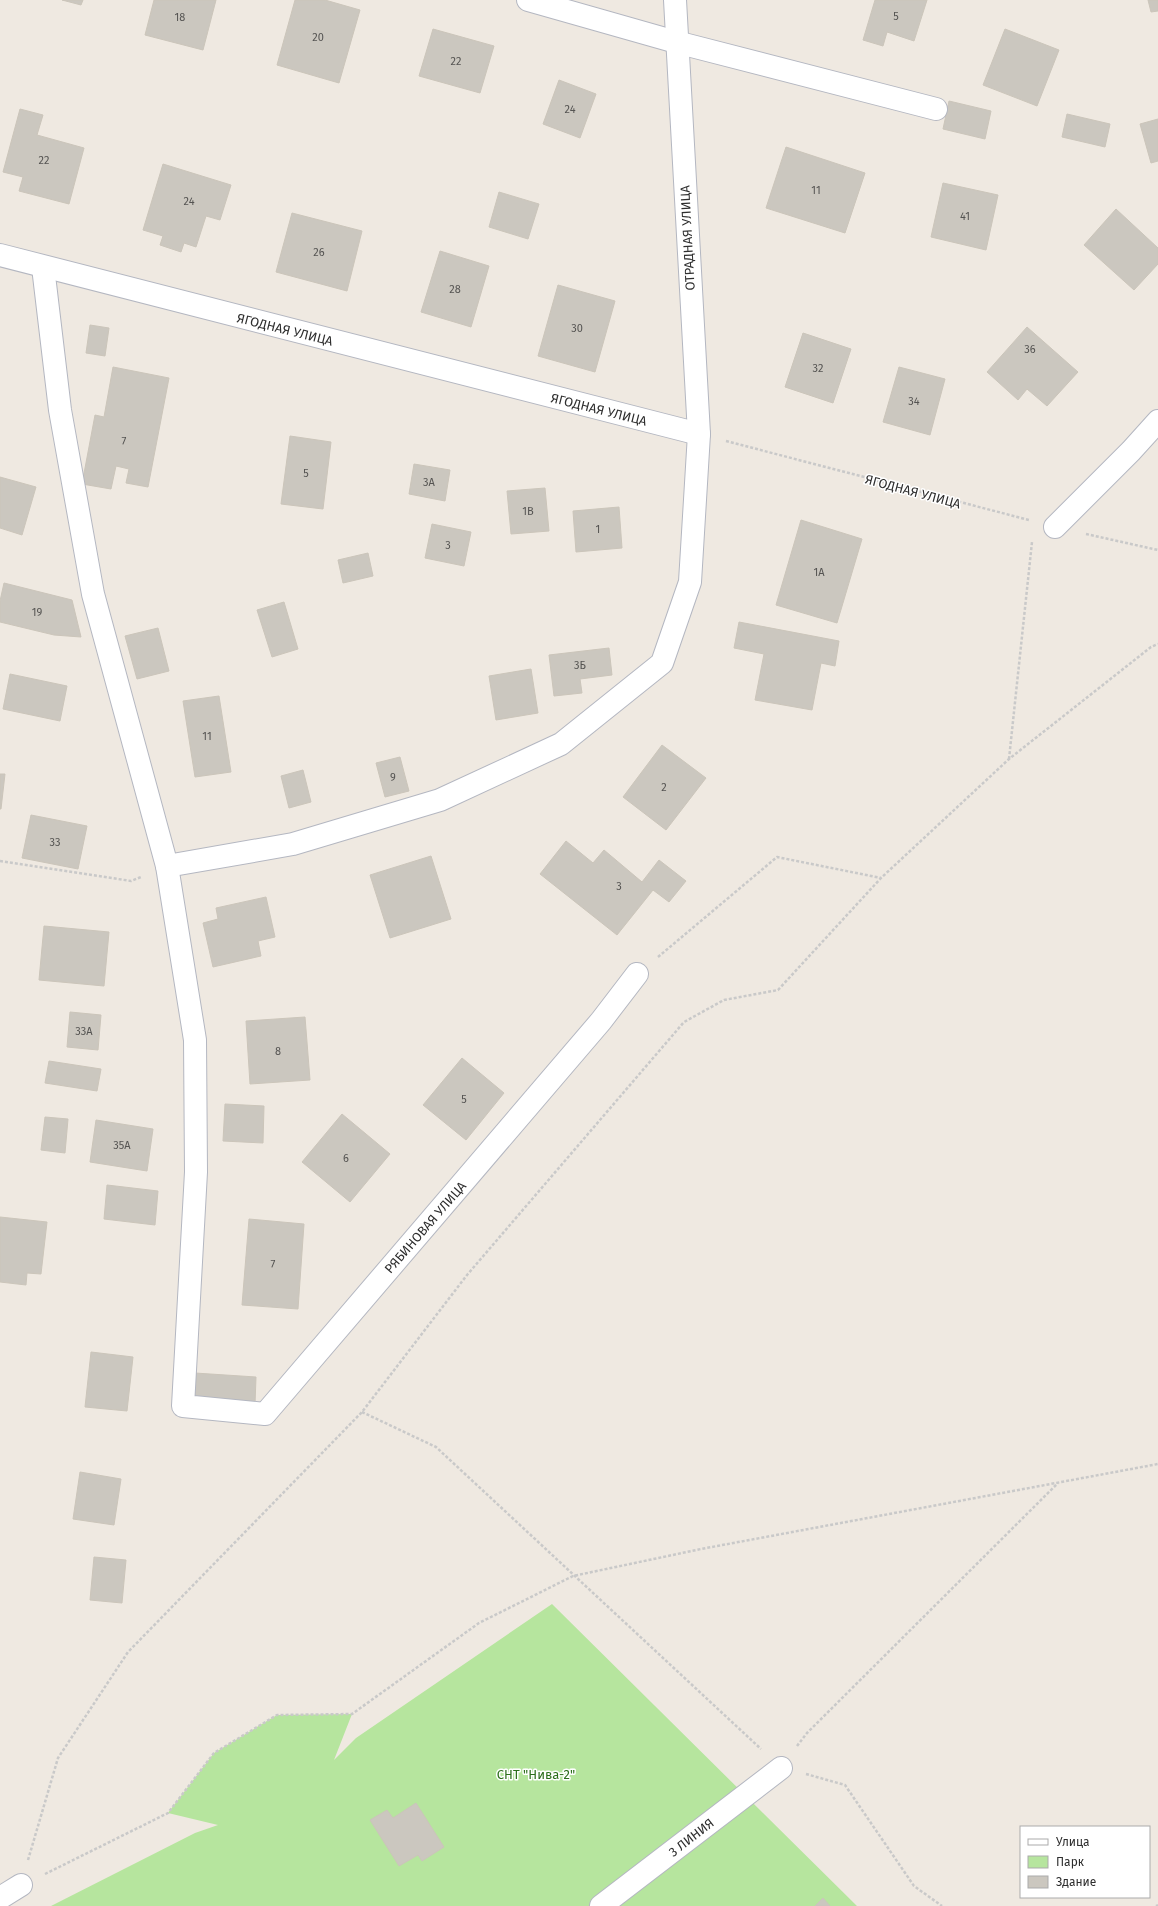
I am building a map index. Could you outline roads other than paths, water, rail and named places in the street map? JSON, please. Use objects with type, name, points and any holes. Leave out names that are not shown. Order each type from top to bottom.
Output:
[{"type":"street","points":[[528,0],[676,42],[936,108]]},
{"type":"street","name":"ОТРАДНАЯ УЛИЦА","points":[[166,866],[293,844],[440,800],[560,744],[662,663],[690,582],[699,434],[676,42],[675,0]]},
{"type":"street","name":"ЯГОДНАЯ УЛИЦА","points":[[0,255],[699,434]]},
{"type":"street","points":[[43,267],[60,410],[93,594],[166,866]]},
{"type":"street","points":[[1055,527],[1131,451],[1158,421]]},
{"type":"street","name":"РЯБИНОВАЯ УЛИЦА","points":[[166,866],[195,1040],[196,1172],[183,1406],[265,1414],[601,1021],[637,974]]},
{"type":"street","name":"3 ЛИНИЯ","points":[[601,1906],[781,1768]]},
{"type":"street","points":[[0,1898],[21,1885]]},
{"type":"park label","name":"СНТ \"Нива-2\"","points":[[536,1774]]}]
